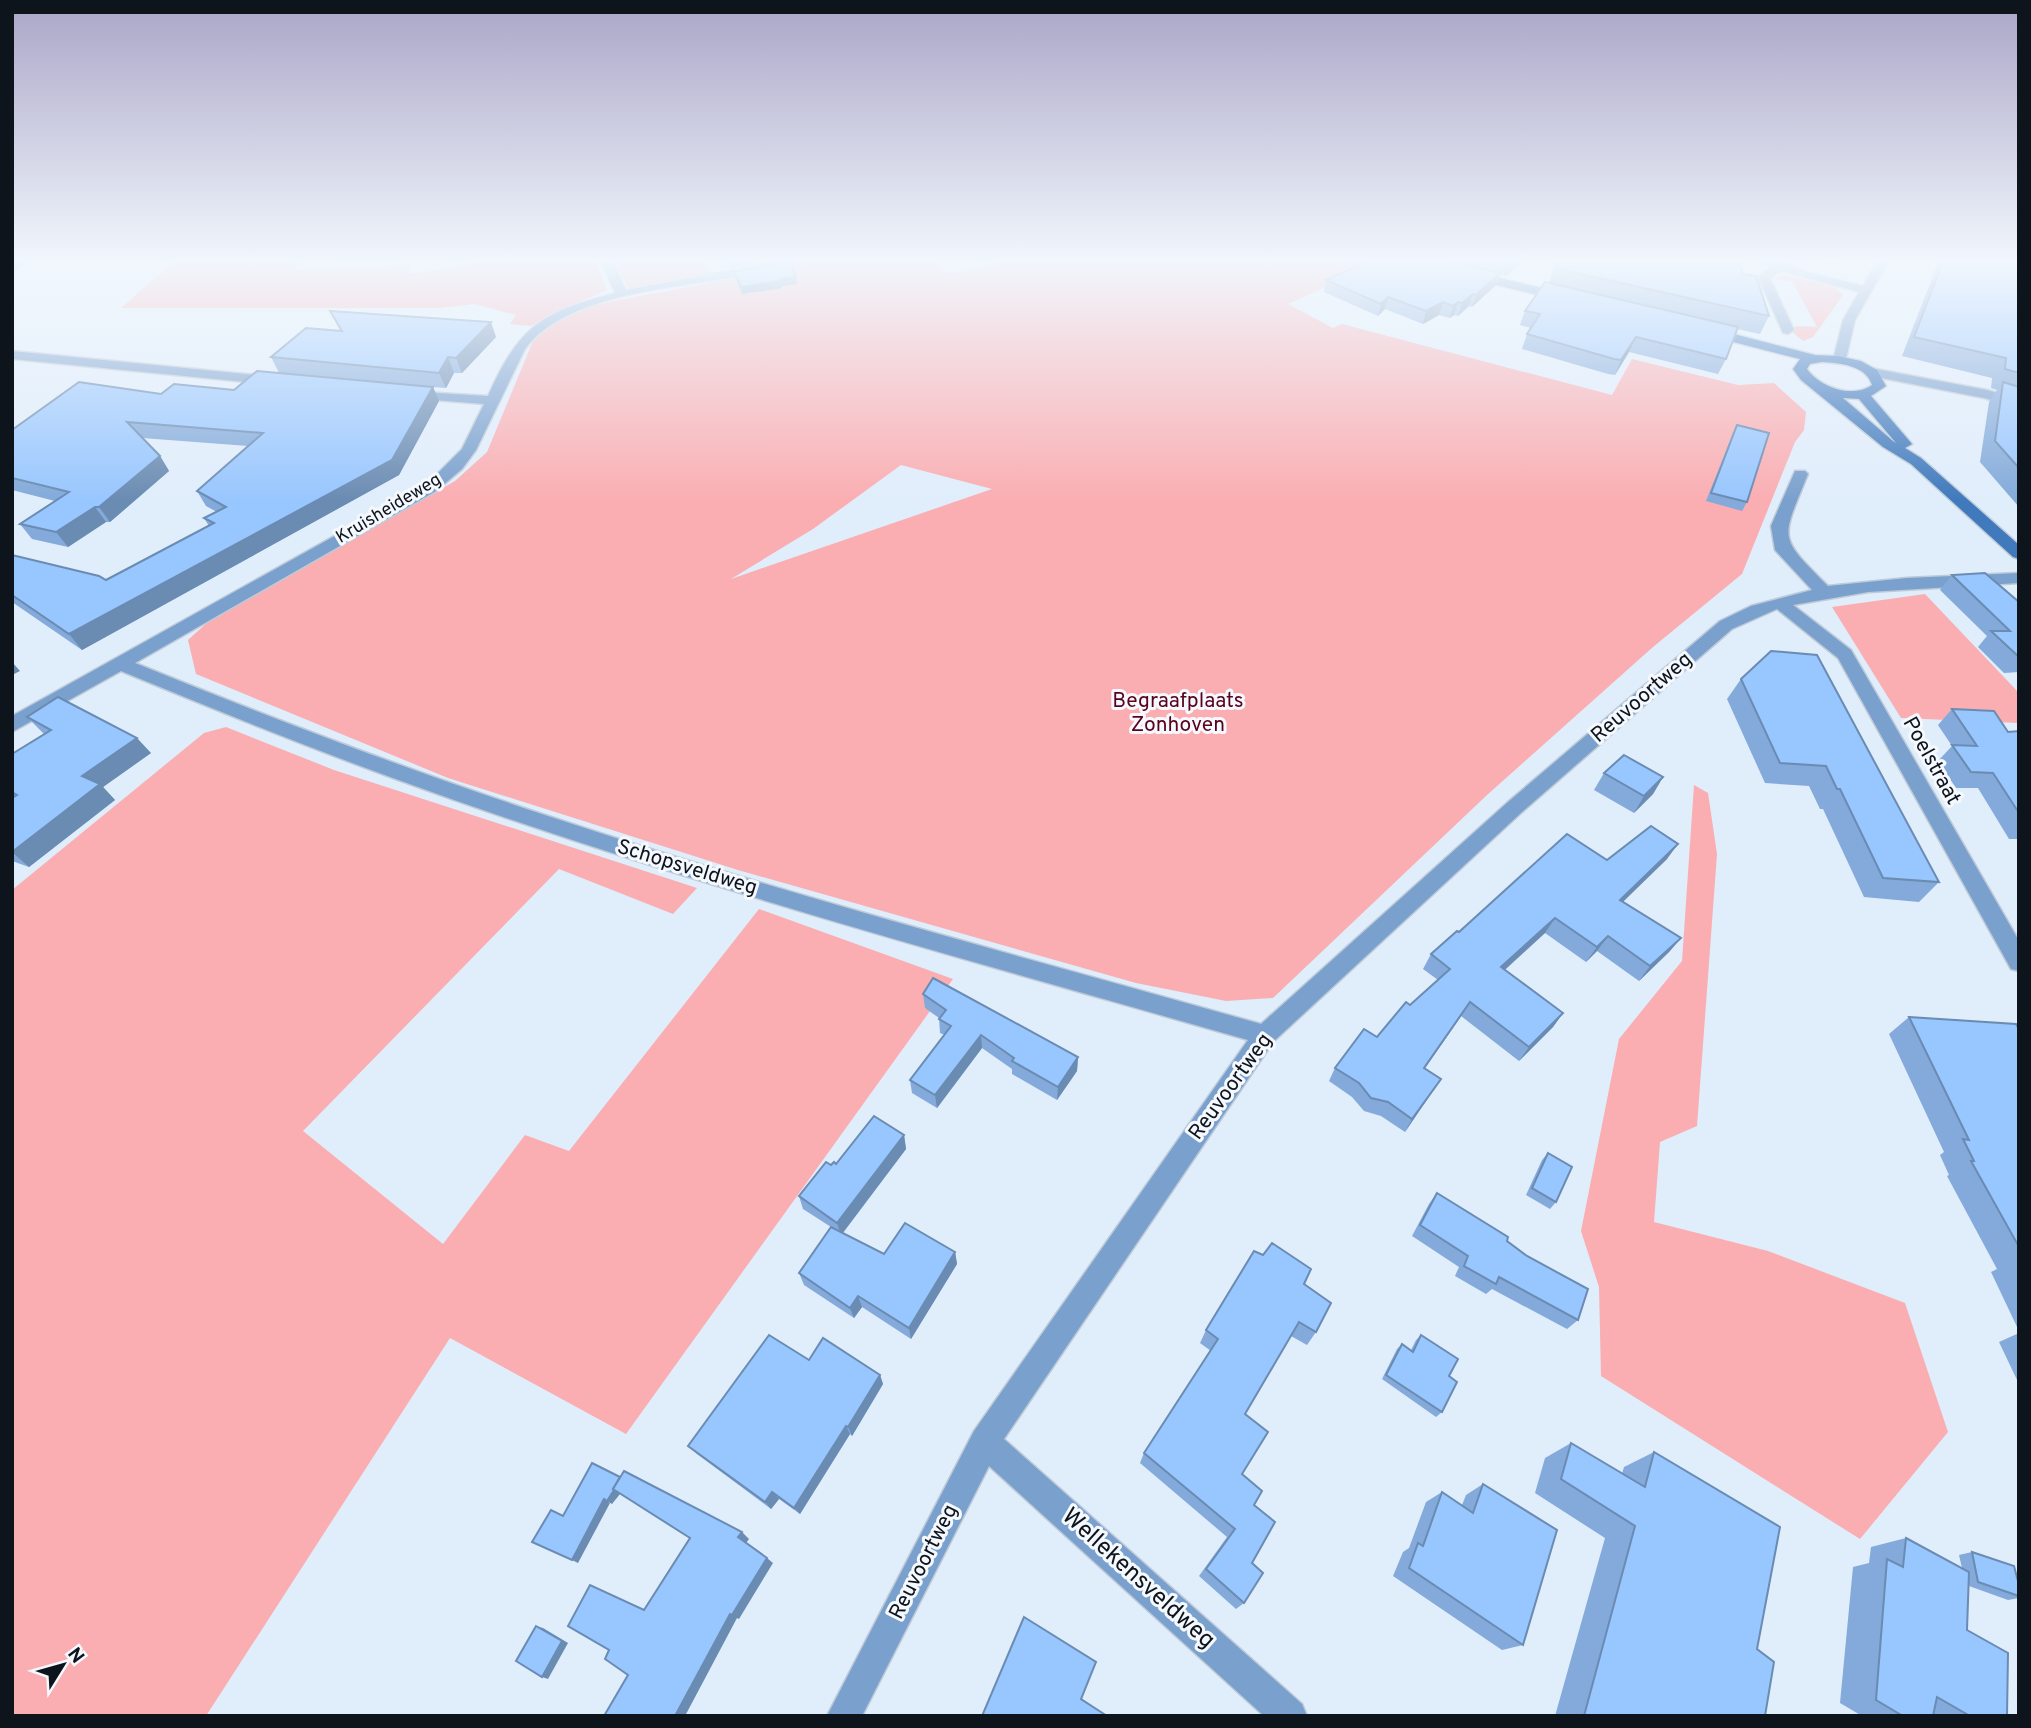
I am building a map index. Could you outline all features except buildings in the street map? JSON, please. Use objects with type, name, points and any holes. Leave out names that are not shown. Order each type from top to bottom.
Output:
[{"type":"street","name":"Kruisheideweg","points":[[12,725],[431,488],[456,467],[469,450],[492,400],[525,340]]},
{"type":"street","points":[[1724,340],[1800,369],[1803,376],[1821,387],[1888,444],[1916,461],[2019,554]]},
{"type":"street","points":[[1746,340],[1814,359],[1840,360],[1871,372],[1987,394],[2019,406]]},
{"type":"street","points":[[1840,360],[1845,340]]},
{"type":"street","points":[[12,355],[298,383]]},
{"type":"street","points":[[1800,369],[1806,361],[1814,359]]},
{"type":"street","points":[[1871,372],[1879,382],[1877,390]]},
{"type":"street","points":[[1821,387],[1861,394],[1877,390],[2019,406]]},
{"type":"street","points":[[393,393],[492,400]]},
{"type":"street","points":[[1861,394],[1902,440],[1916,461]]},
{"type":"street","points":[[1800,474],[1779,526],[1783,550],[1824,591]]},
{"type":"street","name":"Reuvoortweg","points":[[844,1716],[985,1442],[1265,1035],[1516,807],[1726,625],[1751,611],[1824,591],[2019,578]]},
{"type":"street","name":"Poelstraat","points":[[1780,603],[1845,653],[2019,962]]},
{"type":"street","name":"Schopsveldweg","points":[[121,664],[240,716],[432,787],[669,864],[1265,1035]]},
{"type":"street","name":"Wellekensveldweg","points":[[985,1442],[1290,1716]]},
{"type":"green space","name":"Begraafplaats Zonhoven","points":[[1401,340],[1612,395],[1632,359],[1738,385],[1774,383],[1806,412],[1804,430],[1795,442],[1742,574],[1653,647],[1487,795],[1273,998],[1226,1001],[1136,983],[738,870],[448,778],[196,674],[188,640],[210,620],[455,481],[487,452],[533,341]],"holes":[[[901,465],[992,489],[731,579],[813,529]]]},
{"type":"green space","points":[[1925,594],[2019,693],[2019,723],[1901,718],[1832,607]]},
{"type":"green space","points":[[226,727],[334,770],[697,888],[673,914],[559,869],[303,1131],[443,1244],[525,1135],[569,1151],[759,909],[953,979],[626,1434],[450,1338],[206,1716],[12,1716],[12,890],[204,733]]},
{"type":"green space","points":[[1694,785],[1708,793],[1717,854],[1697,1126],[1660,1142],[1654,1222],[1768,1251],[1905,1303],[1948,1432],[1860,1539],[1601,1376],[1599,1287],[1581,1231],[1619,1039],[1682,961]]}]
